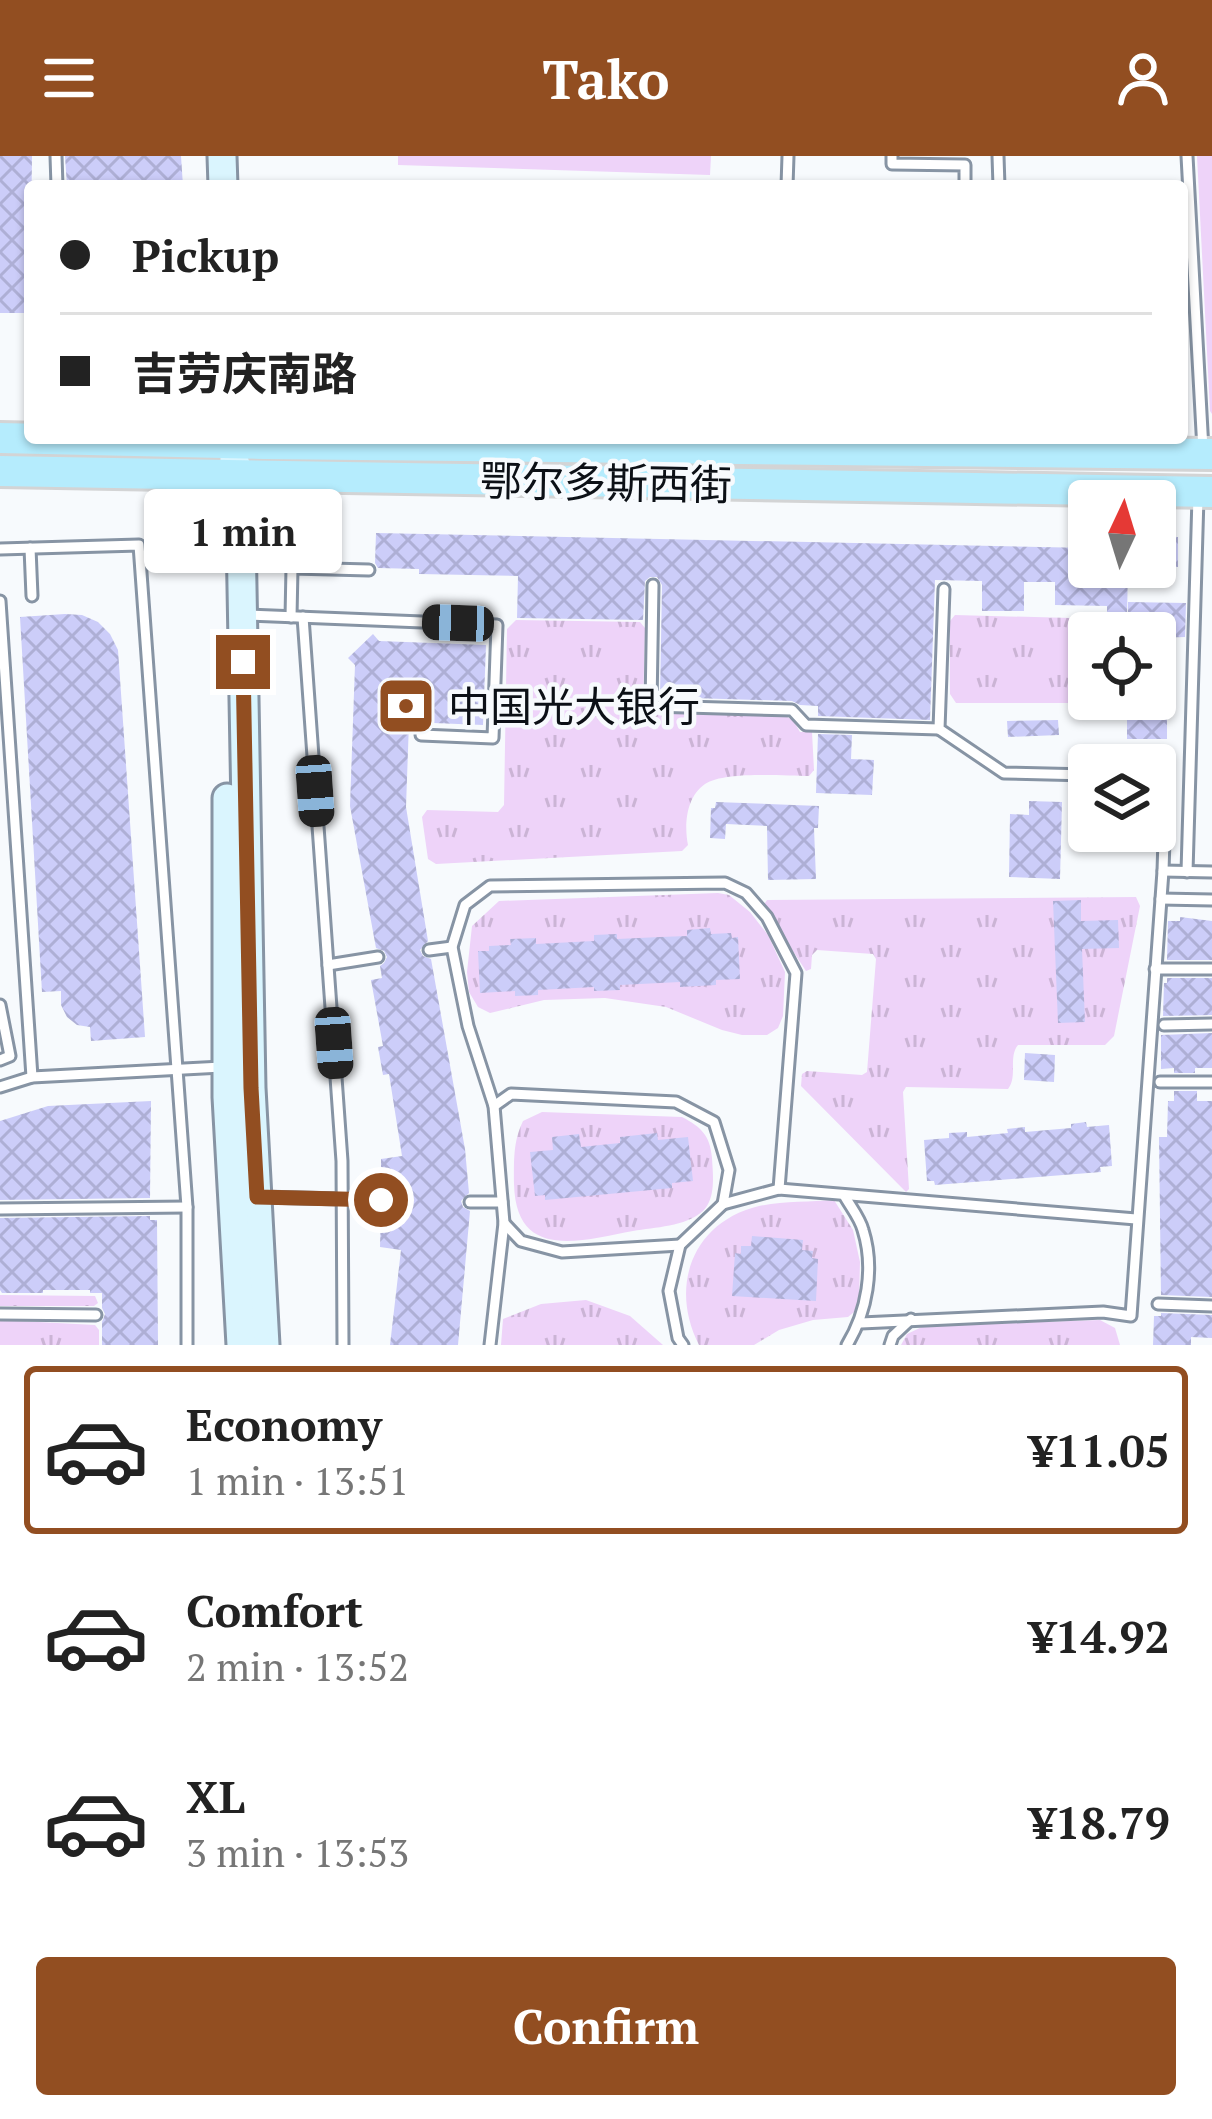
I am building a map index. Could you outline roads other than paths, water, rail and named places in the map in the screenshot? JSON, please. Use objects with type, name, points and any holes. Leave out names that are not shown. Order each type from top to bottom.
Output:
[{"type":"main road","points":[[229,444],[242,615],[251,1088],[265,1345]]},
{"type":"main road","name":"鄂尔多斯西街","points":[[848,444],[1207,454]]},
{"type":"main road","name":"鄂尔多斯西街","points":[[0,471],[1205,492]]},
{"type":"main road","points":[[234,476],[227,1066],[241,1345]]},
{"type":"lane","points":[[892,156],[892,164],[965,165],[965,180]]},
{"type":"lane","points":[[1188,184],[1207,454]]},
{"type":"lane","points":[[1187,872],[1194,634],[1205,492]]},
{"type":"lane","points":[[0,549],[140,545],[187,1208],[188,1345]]},
{"type":"lane","points":[[30,548],[32,596]]},
{"type":"lane","points":[[343,1345],[342,1161],[292,568],[369,570]]},
{"type":"lane","points":[[653,585],[651,706],[792,710],[806,725],[939,729],[1004,773],[1068,775]]},
{"type":"lane","points":[[939,729],[944,589]]},
{"type":"lane","points":[[0,601],[32,1077]]},
{"type":"lane","points":[[242,615],[497,625],[493,738],[421,735]]},
{"type":"lane","points":[[1194,634],[1212,634]]},
{"type":"lane","points":[[861,1323],[1103,1312],[1131,1316],[1163,852]]},
{"type":"lane","points":[[1162,871],[1212,872]]},
{"type":"lane","points":[[490,1345],[504,1223],[494,1106],[468,1026],[452,947],[466,905],[490,886],[725,883],[746,893],[767,917],[796,973],[779,1189]]},
{"type":"lane","points":[[1161,899],[1212,900]]},
{"type":"lane","points":[[429,950],[452,947]]},
{"type":"lane","points":[[328,965],[378,957]]},
{"type":"lane","points":[[1155,969],[1212,969]]},
{"type":"lane","points":[[0,1004],[10,1057],[0,1060]]},
{"type":"lane","points":[[1164,1025],[1212,1024]]},
{"type":"lane","points":[[0,1087],[32,1077],[227,1066]]},
{"type":"lane","points":[[1160,1082],[1212,1082]]},
{"type":"lane","points":[[494,1106],[511,1094],[676,1102],[714,1122],[729,1170],[723,1204]]},
{"type":"lane","points":[[679,1343],[669,1292],[680,1244],[723,1204],[779,1189],[1136,1219]]},
{"type":"lane","points":[[844,1195],[863,1229],[869,1276],[861,1323],[847,1345]]},
{"type":"lane","points":[[257,1197],[381,1200]]},
{"type":"lane","points":[[470,1202],[502,1202]]},
{"type":"lane","points":[[0,1209],[187,1208]]},
{"type":"lane","points":[[504,1223],[521,1241],[562,1252],[680,1244]]},
{"type":"lane","points":[[1158,1304],[1212,1306]]},
{"type":"lane","points":[[0,1314],[96,1315]]},
{"type":"lane","points":[[890,1345],[911,1318]]},
{"type":"place","name":"中国光大银行","points":[[406,706]]}]
